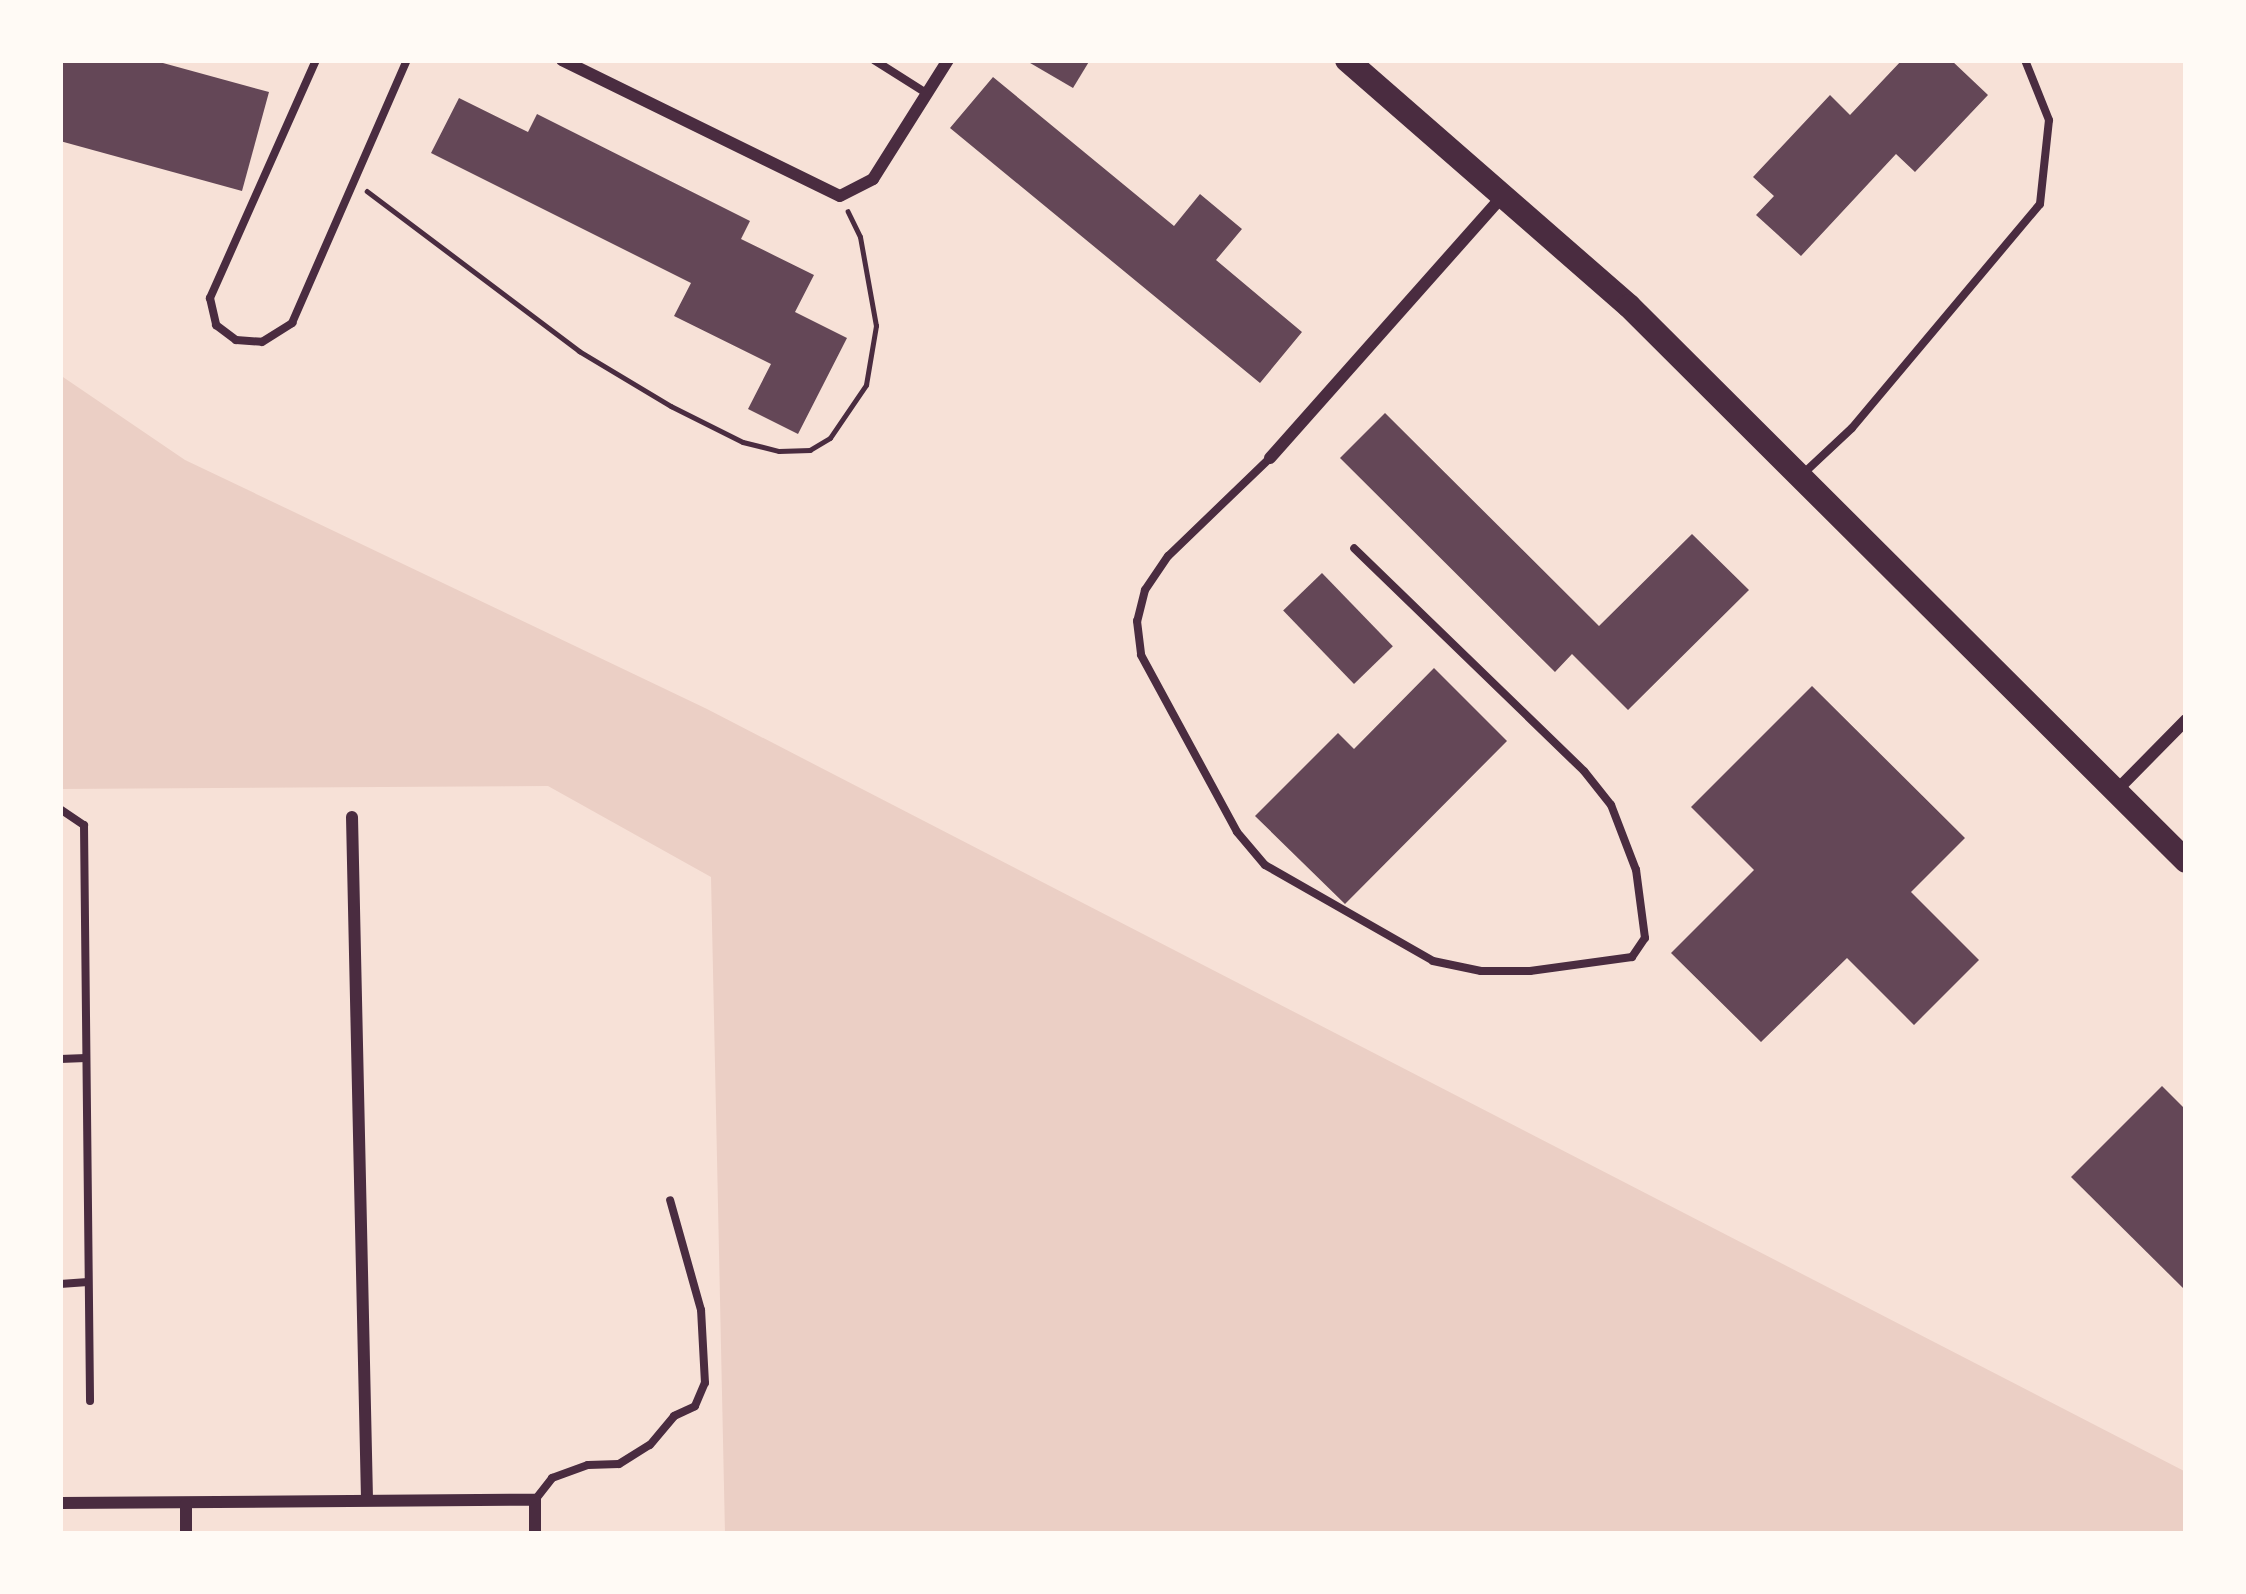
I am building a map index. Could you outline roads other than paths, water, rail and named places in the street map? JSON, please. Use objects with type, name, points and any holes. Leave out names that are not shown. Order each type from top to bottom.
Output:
[{"type":"highway","points":[[1347,60],[1505,193],[1629,306],[2186,861]]},
{"type":"street","points":[[562,60],[840,196],[873,179],[948,60]]},
{"type":"street","points":[[1270,458],[1505,193]]},
{"type":"street","points":[[2116,791],[2186,720]]},
{"type":"street","points":[[352,818],[367,1500]]},
{"type":"street","points":[[60,1503],[535,1500],[536,1534]]},
{"type":"street","points":[[185,1504],[186,1534]]},
{"type":"lane","points":[[316,60],[210,298],[216,325],[236,340],[262,342],[292,323],[407,60]]},
{"type":"lane","points":[[874,60],[926,93]]},
{"type":"lane","points":[[1800,478],[1852,428],[2040,204],[2049,120],[2025,60]]},
{"type":"lane","points":[[1270,458],[1168,556],[1145,590],[1137,621],[1141,655],[1237,832],[1264,865],[1433,961],[1481,971],[1530,971],[1633,957],[1645,938],[1639,891],[1625,832],[1611,805],[1584,771],[1354,548]]},
{"type":"lane","points":[[60,809],[84,825],[90,1401]]},
{"type":"lane","points":[[60,1059],[86,1058]]},
{"type":"lane","points":[[535,1500],[552,1478],[588,1465],[619,1464],[650,1445],[674,1416],[694,1406],[705,1383],[700,1310],[670,1200]]},
{"type":"lane","points":[[60,1284],[89,1282]]}]
